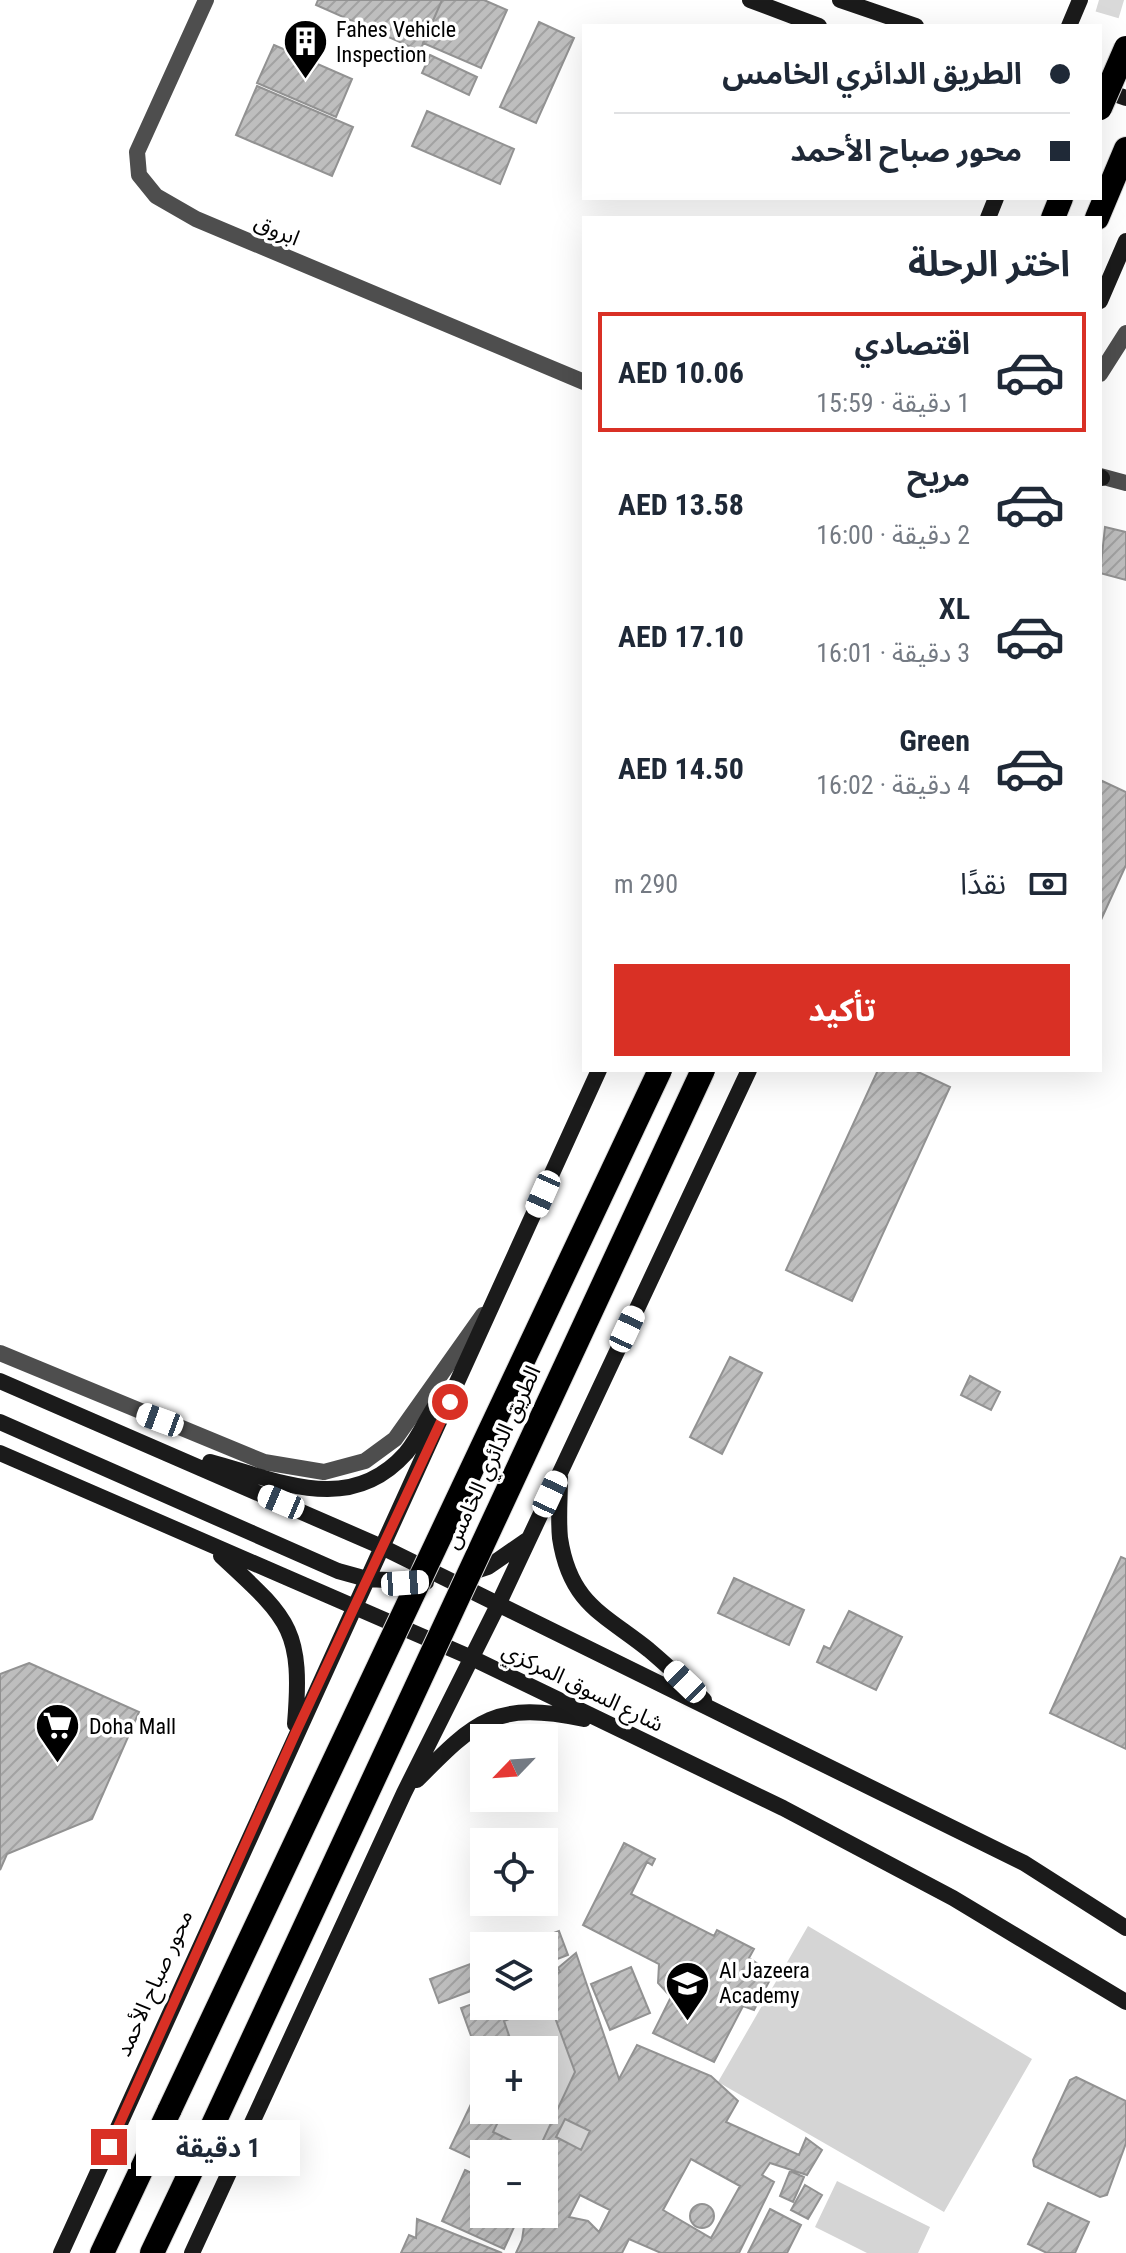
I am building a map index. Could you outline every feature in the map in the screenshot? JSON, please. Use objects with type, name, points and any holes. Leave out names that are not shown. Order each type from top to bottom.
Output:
[{"type":"highway","points":[[1102,103],[1126,48]]},
{"type":"highway","points":[[1098,216],[1126,149]]},
{"type":"highway","name":"الطريق الدائري الخامس","points":[[102,2253],[659,1072]]},
{"type":"highway","name":"الطريق الدائري الخامس","points":[[152,2253],[702,1072]]},
{"type":"main road","points":[[750,0],[814,24]]},
{"type":"main road","points":[[840,0],[910,24]]},
{"type":"main road","points":[[1070,24],[1080,0]]},
{"type":"main road","points":[[1102,90],[1126,98]]},
{"type":"main road","points":[[1103,294],[1126,241]]},
{"type":"main road","points":[[1103,294],[1126,260]]},
{"type":"main road","points":[[1102,266],[1105,271],[1103,294]]},
{"type":"main road","points":[[295,1734],[463,1374],[598,1072]]},
{"type":"main road","points":[[192,2253],[404,1793],[498,1605],[748,1072]]},
{"type":"main road","points":[[162,1450],[311,1490],[341,1489],[395,1465],[409,1449],[443,1394],[463,1374]]},
{"type":"main road","name":"شارع السوق المركزي","points":[[0,1381],[382,1547],[1024,1863],[1126,1928]]},
{"type":"main road","points":[[0,1422],[338,1571],[367,1579],[405,1583],[448,1580],[488,1567],[529,1539]]},
{"type":"main road","name":"شارع السوق المركزي","points":[[0,1453],[214,1549],[472,1658],[783,1808],[940,1891],[1126,2002]]},
{"type":"main road","points":[[560,1472],[560,1537],[567,1567],[578,1591],[597,1614],[646,1648],[717,1712]]},
{"type":"main road","points":[[214,1549],[274,1606],[291,1635],[299,1671],[295,1734]]},
{"type":"main road","points":[[404,1793],[460,1737],[481,1722],[508,1712],[540,1710],[611,1725]]},
{"type":"main road","name":"محور صباح الأحمد","points":[[61,2253],[295,1734]]},
{"type":"street","name":"ابروق","points":[[206,0],[137,152],[139,175],[156,196],[223,231],[582,381]]},
{"type":"street","points":[[1102,371],[1126,333]]},
{"type":"street","points":[[1102,477],[1126,483]]},
{"type":"street","points":[[0,1353],[264,1462],[324,1472],[365,1461],[395,1439],[497,1294]]},
{"type":"shaded area","points":[[808,1926],[1032,2059],[944,2212],[718,2082]]},
{"type":"shaded area","points":[[556,2020],[575,2072],[558,2108],[558,2036],[509,2036],[504,2021]]},
{"type":"shaded area","points":[[565,2119],[590,2131],[581,2150],[556,2137]]},
{"type":"shaded area","points":[[497,2124],[551,2124],[543,2140],[510,2140],[493,2132]]},
{"type":"shaded area","points":[[837,2181],[930,2227],[918,2253],[867,2253],[815,2227]]},
{"type":"building","points":[[318,0],[442,0],[420,51],[316,5]]},
{"type":"building","points":[[442,0],[484,0],[507,10],[481,68],[423,43]]},
{"type":"building","points":[[539,22],[574,38],[536,123],[500,107]]},
{"type":"building","name":"Fahes Vehicle Inspection","points":[[274,45],[352,79],[336,117],[257,83]]},
{"type":"building","points":[[430,55],[477,77],[469,95],[422,73]]},
{"type":"building","points":[[257,86],[353,127],[332,176],[236,135]]},
{"type":"building","points":[[427,111],[514,149],[500,184],[412,146]]},
{"type":"building","points":[[1105,527],[1126,532],[1126,580],[1102,574]]},
{"type":"building","points":[[1102,781],[1126,792],[1126,865],[1102,918]]},
{"type":"building","points":[[877,1072],[918,1072],[950,1087],[852,1301],[786,1270]]},
{"type":"building","points":[[730,1357],[762,1373],[722,1454],[690,1437]]},
{"type":"building","points":[[970,1376],[1000,1392],[991,1410],[961,1395]]},
{"type":"building","points":[[1121,1557],[1126,1559],[1126,1749],[1050,1713]]},
{"type":"building","points":[[734,1578],[804,1610],[789,1645],[718,1613]]},
{"type":"building","points":[[849,1611],[902,1637],[876,1690],[817,1662],[824,1646],[830,1649]]},
{"type":"building","name":"Doha Mall","points":[[29,1663],[139,1712],[92,1819],[7,1854],[0,1870],[0,1674]]},
{"type":"building","points":[[624,1843],[655,1859],[652,1865],[647,1862],[631,1894],[714,1936],[717,1930],[754,1949],[749,1958],[773,1974],[754,2010],[743,2006],[714,2062],[653,2033],[671,1997],[658,1983],[659,1964],[583,1925]]},
{"type":"building","points":[[559,1931],[568,1955],[558,1959],[558,1932]]},
{"type":"building","points":[[576,1953],[619,2079],[637,2045],[711,2076],[738,2101],[726,2122],[799,2155],[806,2138],[822,2150],[807,2175],[770,2163],[762,2175],[774,2182],[739,2253],[661,2253],[629,2239],[622,2253],[516,2253],[524,2228],[558,2228],[558,2140],[543,2140],[551,2124],[558,2124],[558,2108],[575,2072],[556,2020],[558,1968]],"holes":[[[565,2119],[590,2131],[581,2150],[556,2137]],[[691,2159],[740,2186],[711,2238],[663,2210]],[[580,2195],[610,2210],[599,2232],[588,2221],[569,2217]]]},
{"type":"building","points":[[470,1964],[470,1991],[439,2003],[430,1979]]},
{"type":"building","points":[[631,1967],[650,2013],[610,2030],[591,1984]]},
{"type":"building","points":[[470,2005],[470,2020],[507,2020],[504,2021],[509,2036],[471,2036],[461,2008]]},
{"type":"building","points":[[1076,2077],[1126,2101],[1126,2143],[1107,2195],[1100,2197],[1034,2166],[1033,2160],[1070,2080]]},
{"type":"building","points":[[470,2106],[470,2124],[497,2124],[493,2132],[510,2140],[470,2140],[470,2157],[450,2148]]},
{"type":"building","points":[[465,2170],[470,2172],[470,2228],[514,2228],[504,2249],[442,2221]]},
{"type":"building","points":[[790,2171],[804,2177],[793,2202],[780,2196]]},
{"type":"building","points":[[805,2185],[822,2195],[808,2219],[791,2210]]},
{"type":"building","points":[[1048,2203],[1089,2222],[1075,2253],[1047,2253],[1028,2244]]},
{"type":"building","points":[[697,2204],[707,2204],[714,2211],[714,2221],[707,2228],[697,2228],[690,2221],[690,2211]]},
{"type":"building","points":[[770,2209],[801,2225],[787,2253],[748,2253]]},
{"type":"building","points":[[417,2219],[502,2253],[401,2253],[409,2235],[416,2238]]},
{"type":"tunnel","points":[[1099,0],[1126,8]]},
{"type":"place","name":"Fahes Vehicle Inspection","points":[[305,81]]},
{"type":"place","name":"Doha Mall","points":[[58,1765]]},
{"type":"place","name":"Al Jazeera Academy","points":[[688,2022]]},
{"type":"route","points":[[109,2147],[295,1734],[450,1402]]}]
